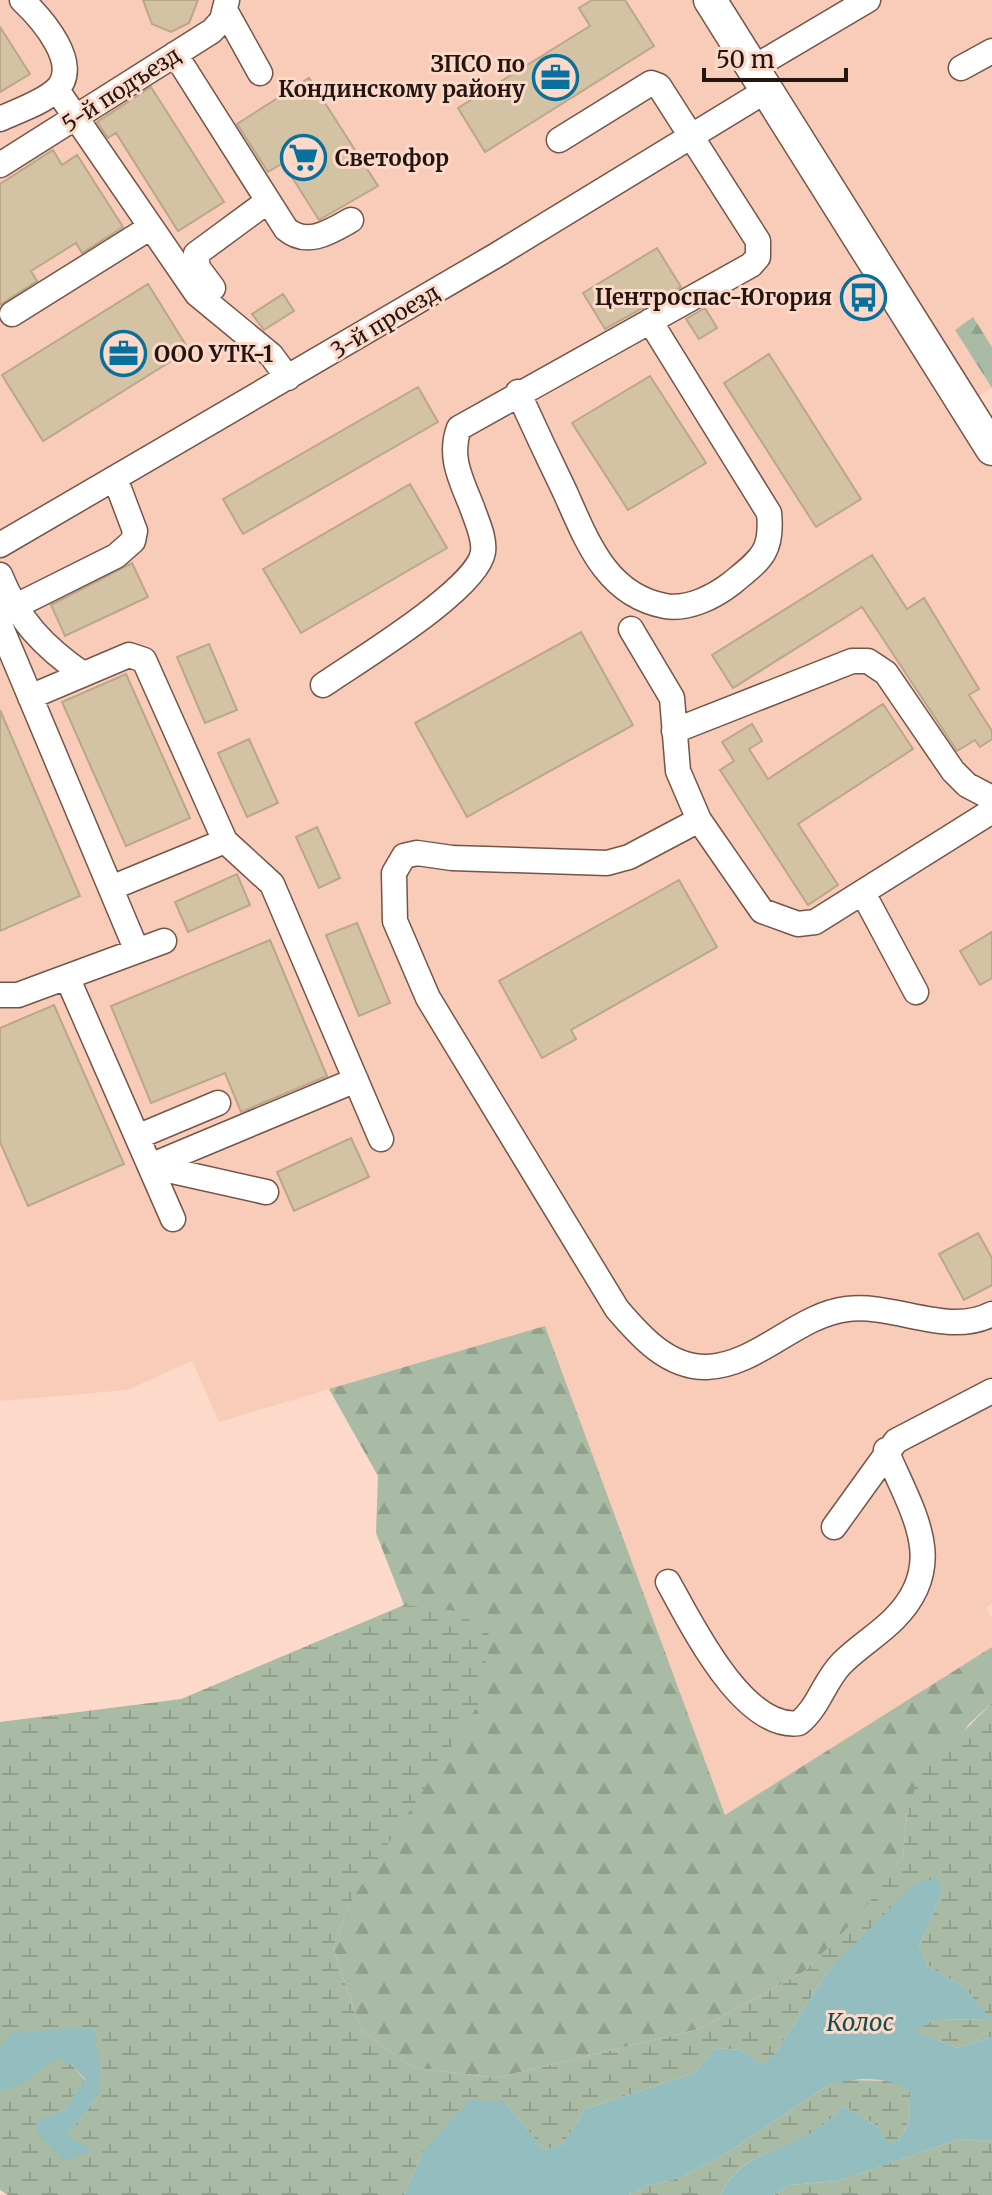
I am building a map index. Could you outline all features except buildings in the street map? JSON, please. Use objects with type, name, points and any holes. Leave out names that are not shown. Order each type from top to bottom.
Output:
[{"type":"main road","points":[[710,0],[992,449]]},
{"type":"street","points":[[0,119],[57,90],[65,73],[61,51],[22,0]]},
{"type":"street","name":"3-й проезд","points":[[0,545],[288,378],[691,136],[760,79],[868,0]]},
{"type":"street","points":[[226,5],[260,73]]},
{"type":"street","name":"5-й подъезд","points":[[0,165],[212,31],[226,5]]},
{"type":"street","points":[[961,68],[992,51]]},
{"type":"street","points":[[175,54],[286,229],[301,238],[326,234],[351,220]]},
{"type":"street","points":[[323,685],[446,599],[471,576],[483,553],[480,529],[452,447],[459,428],[518,392],[751,265],[758,257],[758,241],[659,86],[651,83],[559,140]]},
{"type":"street","points":[[57,90],[197,294],[271,355],[288,378]]},
{"type":"street","points":[[252,339],[195,261],[202,247],[268,201]]},
{"type":"street","points":[[12,314],[151,227]]},
{"type":"street","points":[[518,392],[593,553],[611,578],[626,592],[647,603],[675,608],[696,603],[725,589],[756,563],[771,539],[769,513],[650,321]]},
{"type":"street","points":[[5,615],[116,556],[133,541],[135,531],[115,478]]},
{"type":"street","points":[[0,575],[5,615],[30,697],[137,951]]},
{"type":"street","points":[[5,615],[83,674]]},
{"type":"street","points":[[631,629],[672,698],[678,771],[699,820],[762,911],[779,920],[815,922],[992,811]]},
{"type":"street","points":[[30,697],[129,655],[144,660],[225,841],[272,884],[381,1139]]},
{"type":"street","points":[[674,731],[852,661],[868,661],[886,673],[953,771],[967,785],[992,798]]},
{"type":"street","points":[[699,820],[629,857],[607,863],[452,858],[417,853],[404,856],[394,873],[395,921],[428,998],[617,1309],[643,1339],[672,1359],[706,1367],[736,1360],[824,1314],[847,1309],[906,1312],[953,1322],[970,1322],[992,1314]]},
{"type":"street","points":[[111,888],[225,841]]},
{"type":"street","points":[[863,893],[916,992]]},
{"type":"street","points":[[0,995],[18,995],[164,941]]},
{"type":"street","points":[[67,977],[173,1219]]},
{"type":"street","points":[[150,1166],[356,1080]]},
{"type":"street","points":[[137,1137],[218,1103]]},
{"type":"street","points":[[150,1166],[266,1192]]},
{"type":"street","points":[[834,1527],[886,1450],[896,1441],[992,1391]]},
{"type":"street","points":[[668,1582],[702,1644],[739,1692],[776,1721],[799,1723],[809,1715],[829,1677],[894,1619],[923,1576],[925,1556],[921,1534],[886,1450]]},
{"type":"shaded area","points":[[0,0],[992,0],[992,388],[956,411],[992,470],[992,1603],[986,1607],[992,1619],[992,1647],[725,1816],[407,1366],[219,1422],[192,1361],[127,1390],[0,1401]]},
{"type":"green space","points":[[973,317],[992,347],[992,388],[955,330]]},
{"type":"green space","points":[[545,1326],[725,1815],[992,1647],[992,1703],[969,1724],[907,1813],[903,1857],[859,1917],[805,1971],[699,2029],[496,2078],[412,2067],[361,2030],[333,1947],[461,1614],[404,1605],[376,1533],[378,1476],[329,1389]]},
{"type":"green space","points":[[404,1605],[457,1611],[489,1634],[480,1702],[350,1903],[333,1947],[361,2030],[412,2067],[496,2078],[699,2029],[805,1971],[858,1917],[903,1857],[907,1813],[919,1776],[992,1703],[992,2037],[957,2048],[914,2031],[934,2020],[990,2019],[964,1987],[928,1966],[919,1946],[941,1895],[939,1877],[828,1971],[774,2055],[761,2066],[741,2050],[715,2048],[695,2073],[585,2109],[563,2144],[544,2150],[505,2102],[423,2152],[404,2195],[8,2195],[0,2190],[0,2092],[23,2083],[56,2057],[72,2065],[85,2080],[63,2111],[35,2122],[93,2151],[66,2137],[98,2096],[92,2027],[0,2047],[0,1722],[181,1699]]},
{"type":"green space","points":[[843,2080],[897,2081],[910,2091],[908,2122],[897,2140],[889,2144],[876,2125],[844,2106],[815,2131],[738,2170],[721,2195],[629,2195],[646,2186],[679,2178],[727,2153],[828,2085]]},
{"type":"green space","points":[[960,2139],[992,2141],[992,2195],[774,2195],[790,2185],[838,2181]]},
{"type":"water","name":"Колос","points":[[940,1877],[941,1895],[919,1946],[928,1966],[964,1987],[991,2019],[934,2020],[915,2031],[957,2048],[992,2037],[992,2141],[960,2139],[838,2181],[790,2185],[774,2195],[721,2195],[738,2170],[762,2155],[802,2138],[844,2106],[876,2125],[889,2143],[897,2140],[908,2122],[910,2091],[881,2080],[848,2081],[828,2085],[727,2153],[679,2178],[646,2186],[629,2195],[404,2195],[423,2152],[469,2100],[505,2102],[544,2150],[563,2144],[585,2109],[695,2073],[715,2048],[741,2050],[761,2065],[774,2055],[828,1971],[914,1884]]},
{"type":"water","points":[[92,2027],[101,2067],[98,2096],[67,2136],[93,2151],[64,2161],[38,2134],[35,2121],[63,2111],[85,2079],[72,2065],[56,2058],[23,2084],[0,2092],[0,2047],[11,2033]]},
{"type":"place","name":"ЗПСО по Кондинскому району","points":[[556,77]]},
{"type":"place","name":"Светофор","points":[[304,158]]},
{"type":"place","name":"Центроспас-Югория","points":[[863,297]]},
{"type":"place","name":"ООО УТК-1","points":[[123,354]]}]
